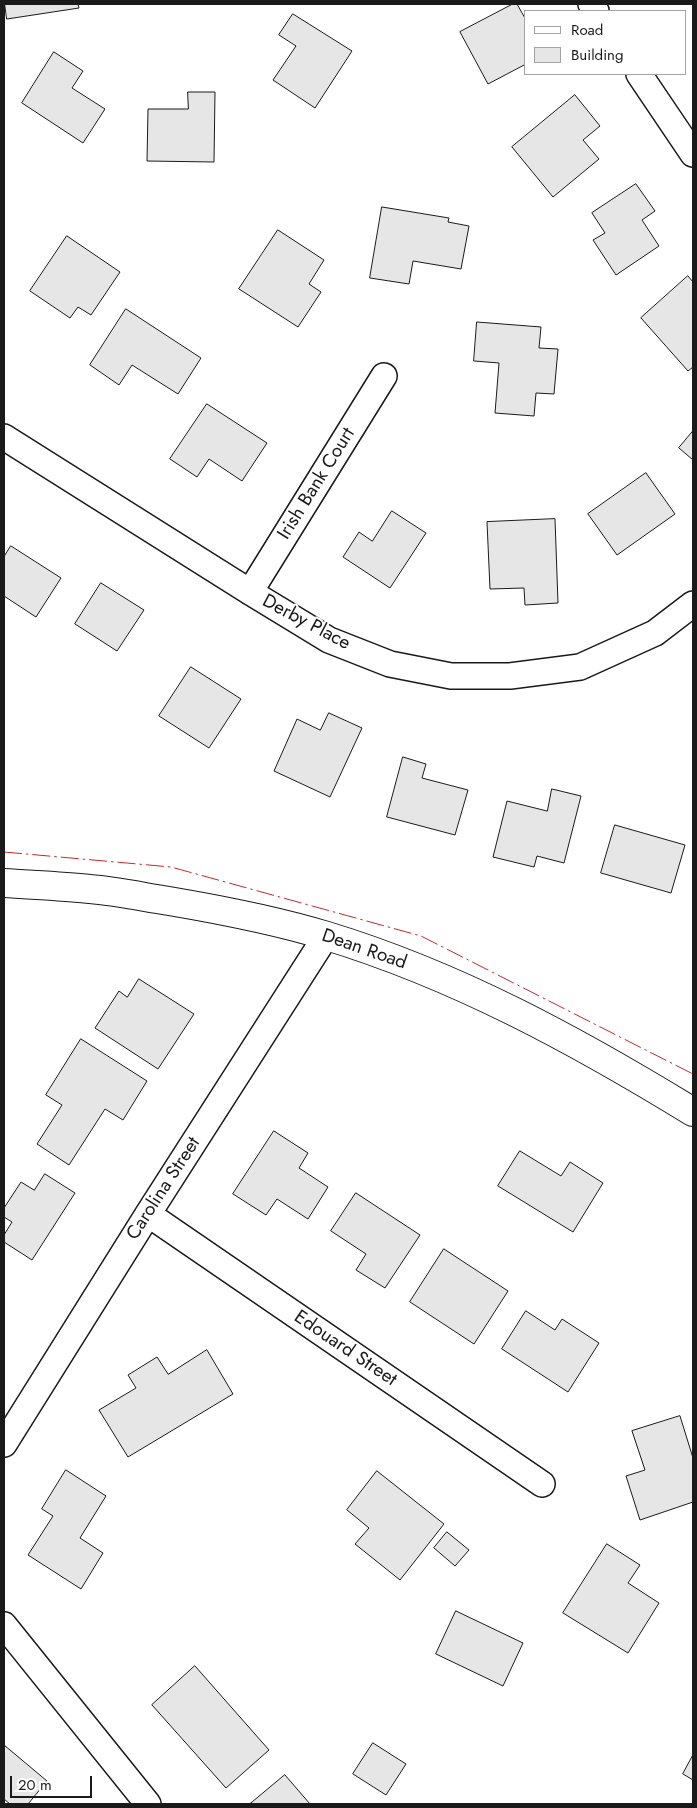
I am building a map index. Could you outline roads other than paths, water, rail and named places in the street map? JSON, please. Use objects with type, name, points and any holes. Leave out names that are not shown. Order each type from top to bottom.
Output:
[{"type":"main road","name":"Dean Road","points":[[4,883],[92,889],[161,900],[255,917],[326,936],[416,967],[496,1002],[558,1034],[693,1112]]},
{"type":"street","points":[[639,75],[693,154]]},
{"type":"street","name":"Irish Bank Court","points":[[250,592],[384,376]]},
{"type":"street","name":"Derby Place","points":[[4,437],[329,640],[390,664],[451,676],[510,676],[580,667],[655,633],[693,604]]},
{"type":"street","name":"Carolina Street","points":[[4,1444],[148,1214],[326,936]]},
{"type":"street","name":"Edouard Street","points":[[148,1214],[542,1484]]},
{"type":"street","points":[[4,1625],[148,1804]]}]
